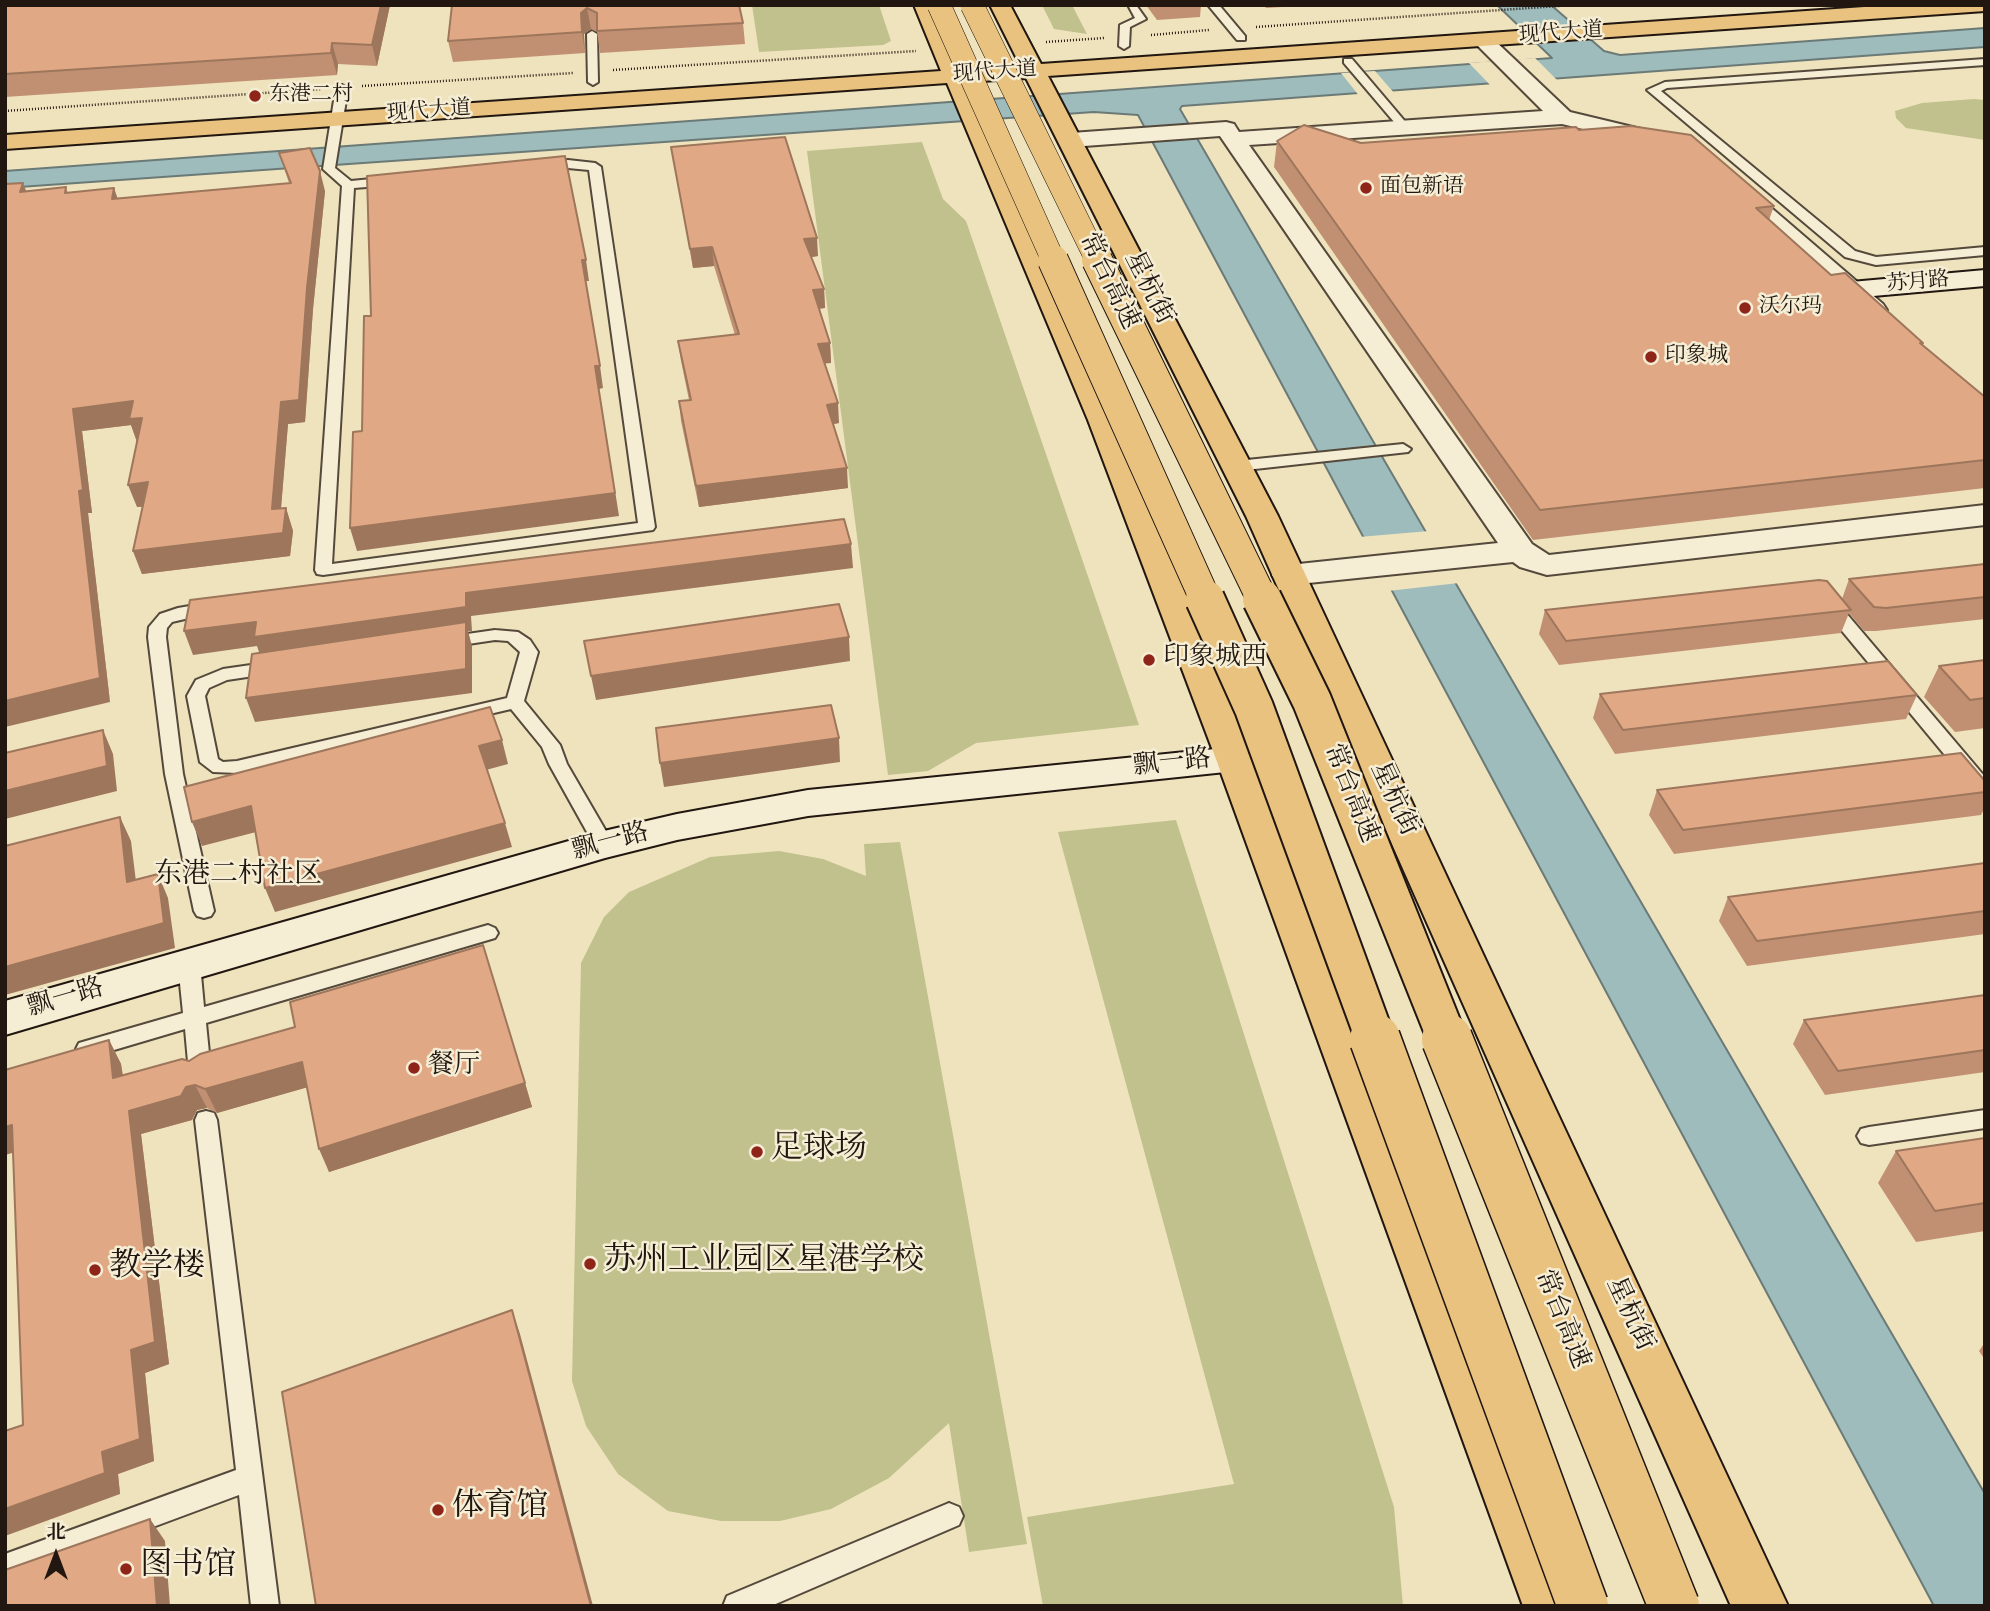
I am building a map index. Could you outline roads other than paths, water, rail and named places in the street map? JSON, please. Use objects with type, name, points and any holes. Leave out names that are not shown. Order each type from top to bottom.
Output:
[{"type":"main road","points":[[924,5],[1103,420],[1235,759],[1551,1606]]},
{"type":"main road","name":"常台高速","points":[[939,5],[1254,708],[1583,1606]]},
{"type":"main road","name":"常台高速","points":[[972,5],[1312,701],[1674,1606]]},
{"type":"main road","name":"星杭街","points":[[1000,5],[1237,466],[1290,575],[1760,1606]]},
{"type":"main road","name":"现代大道","points":[[1042,86],[1124,41],[1509,20],[1570,11],[1724,5]]},
{"type":"main road","name":"现代大道","points":[[5,142],[339,102],[592,77],[957,81],[1042,86],[1530,37],[1985,5]]},
{"type":"main road","name":"现代大道","points":[[5,121],[339,102],[957,81]]},
{"type":"street","points":[[1484,41],[1562,117]]},
{"type":"street","points":[[1042,86],[1123,136],[1404,127],[1562,117],[1685,146],[1892,327]]},
{"type":"street","points":[[1223,134],[1520,551],[1532,560],[1547,565],[1985,515]]},
{"type":"street","name":"苏月路","points":[[1850,290],[1985,278]]},
{"type":"street","points":[[1290,575],[1520,551]]},
{"type":"street","name":"飘一路","points":[[5,1018],[604,845],[688,824],[808,803],[1235,759]]},
{"type":"lane","points":[[1213,5],[1237,33]]},
{"type":"lane","points":[[1124,41],[1125,25],[1141,19],[1132,7],[1146,6]]},
{"type":"lane","points":[[592,34],[592,77]]},
{"type":"lane","points":[[1348,61],[1404,127]]},
{"type":"lane","points":[[1985,62],[1665,85],[1653,89],[1850,254],[1876,261],[1985,251]]},
{"type":"lane","points":[[339,102],[329,169],[348,185],[403,180]]},
{"type":"lane","points":[[348,185],[323,570],[647,527],[595,167],[568,164],[527,168]]},
{"type":"lane","points":[[1237,466],[1395,450]]},
{"type":"lane","points":[[1836,593],[1817,590],[1985,790]]},
{"type":"lane","points":[[204,911],[174,774],[158,626],[166,618],[178,613],[226,605]]},
{"type":"lane","points":[[495,635],[512,636],[524,644],[529,652],[515,702],[237,767],[220,768],[209,762],[196,696],[202,684],[223,675],[495,635]]},
{"type":"lane","points":[[515,702],[551,744],[558,764],[604,845]]},
{"type":"lane","points":[[68,1055],[488,933]]},
{"type":"lane","points":[[189,964],[200,1073]]},
{"type":"lane","points":[[1868,1136],[1985,1119]]},
{"type":"lane","points":[[206,1121],[265,1606]]},
{"type":"lane","points":[[5,1568],[250,1478]]},
{"type":"lane","points":[[737,1606],[949,1516]]},
{"type":"water","points":[[1497,5],[1551,5],[1604,51],[1620,55],[1985,28],[1985,47],[1182,106],[1180,109],[1985,1494],[1985,1606],[1934,1606],[1138,115],[1094,112],[5,188],[5,171],[1552,58]]},
{"type":"place","name":"东港二村","points":[[255,96]]},
{"type":"place","name":"面包新语","points":[[1366,188]]},
{"type":"place","name":"沃尔玛","points":[[1745,308]]},
{"type":"place","name":"印象城","points":[[1651,357]]},
{"type":"place","name":"印象城西","points":[[1149,660]]},
{"type":"place","name":"餐厅","points":[[414,1068]]},
{"type":"place","name":"足球场","points":[[757,1152]]},
{"type":"place","name":"苏州工业园区星港学校","points":[[590,1264]]},
{"type":"place","name":"教学楼","points":[[95,1270]]},
{"type":"place","name":"体育馆","points":[[438,1510]]},
{"type":"place","name":"图书馆","points":[[126,1569]]},
{"type":"district","name":"东港二村社区","points":[[238,877]]}]
